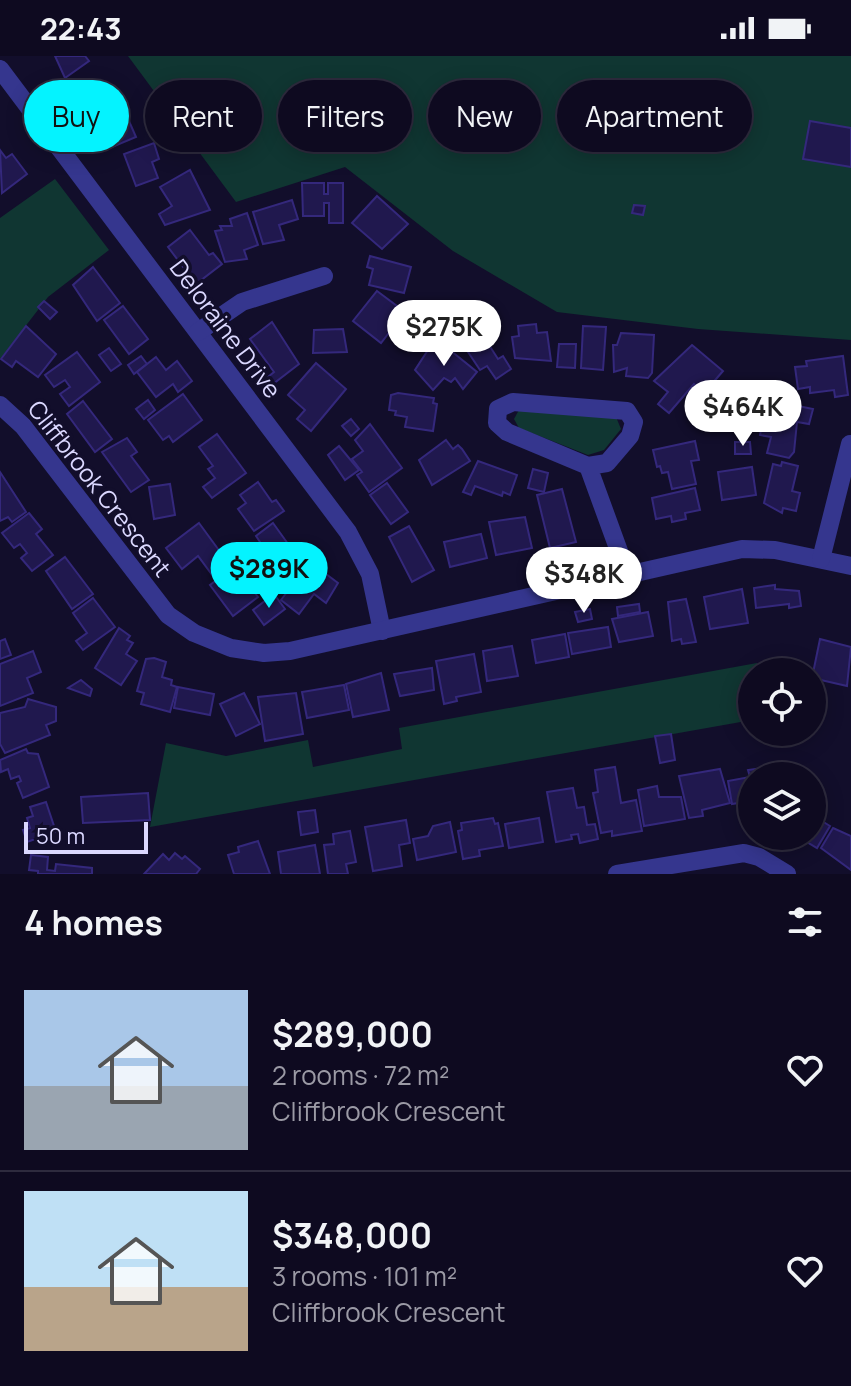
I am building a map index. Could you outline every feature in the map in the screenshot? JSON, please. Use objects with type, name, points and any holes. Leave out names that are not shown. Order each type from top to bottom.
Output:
[{"type":"street","name":"Deloraine Drive","points":[[0,69],[359,549],[370,574],[382,631]]},
{"type":"street","points":[[198,332],[242,302],[324,276]]},
{"type":"street","points":[[588,466],[607,463],[630,436],[634,422],[627,411],[513,402],[498,409],[497,423],[507,432],[588,466],[627,573]]},
{"type":"street","name":"Cliffbrook Crescent","points":[[0,405],[23,426],[156,603],[181,626],[213,642],[264,653],[290,651],[382,631],[742,549],[775,550],[851,566]]},
{"type":"street","points":[[821,559],[850,444]]},
{"type":"street","points":[[617,874],[744,853],[759,857],[787,874]]},
{"type":"green space","points":[[128,56],[851,56],[851,340],[698,329],[557,312],[453,251],[345,167],[236,202],[199,152],[262,152],[262,80],[146,80]]},
{"type":"green space","points":[[55,179],[109,250],[48,297],[0,359],[0,218]]},
{"type":"green space","points":[[519,410],[616,417],[621,429],[604,450],[588,455],[519,428],[514,419]]},
{"type":"green space","points":[[738,666],[738,722],[150,827],[166,743],[226,756],[308,740],[313,767],[402,749],[399,728]]},
{"type":"building","points":[[55,56],[85,56],[89,61],[65,78]]},
{"type":"building","points":[[129,121],[136,137],[129,140]]},
{"type":"building","points":[[810,121],[851,128],[851,167],[803,159]]},
{"type":"building","points":[[145,146],[145,152],[157,152],[159,159],[152,162],[158,178],[136,186],[124,154]]},
{"type":"building","points":[[0,150],[6,158],[12,154],[27,174],[2,193]]},
{"type":"building","points":[[190,170],[210,210],[165,225],[159,214],[172,206],[160,187]]},
{"type":"building","points":[[302,183],[324,183],[324,194],[328,194],[328,183],[343,183],[343,223],[329,223],[329,203],[324,203],[324,216],[303,216]]},
{"type":"building","points":[[377,196],[408,224],[382,249],[352,223]]},
{"type":"building","points":[[292,200],[298,219],[279,225],[284,240],[263,244],[253,212]]},
{"type":"building","points":[[634,205],[645,206],[643,215],[632,213]]},
{"type":"building","points":[[247,213],[258,245],[244,250],[247,259],[225,262],[215,231],[222,230],[220,226],[232,226],[230,219]]},
{"type":"building","points":[[190,230],[209,255],[213,253],[222,264],[196,284],[168,247]]},
{"type":"building","points":[[370,256],[411,267],[404,293],[369,285],[373,269],[367,267]]},
{"type":"building","points":[[93,267],[120,303],[97,321],[73,285]]},
{"type":"building","points":[[377,291],[405,312],[381,343],[353,321]]},
{"type":"building","points":[[44,301],[57,312],[50,319],[38,307]]},
{"type":"building","points":[[123,306],[148,339],[129,354],[104,320]]},
{"type":"building","points":[[272,322],[299,364],[273,384],[268,377],[274,372],[250,339]]},
{"type":"building","points":[[536,324],[537,333],[547,332],[551,361],[515,358],[512,337],[519,336],[518,326]]},
{"type":"building","points":[[26,326],[56,354],[38,377],[16,361],[12,367],[1,359]]},
{"type":"building","points":[[583,326],[606,327],[603,370],[581,368]]},
{"type":"building","points":[[478,328],[498,359],[503,356],[511,369],[496,379],[487,366],[480,370],[460,340]]},
{"type":"building","points":[[343,329],[347,352],[313,353],[314,330]]},
{"type":"building","points":[[621,333],[654,335],[652,373],[648,378],[626,376],[627,368],[614,372],[613,345],[617,345]]},
{"type":"building","points":[[559,344],[576,344],[575,368],[557,367]]},
{"type":"building","points":[[692,345],[723,371],[704,393],[694,384],[669,413],[658,404],[668,392],[654,381]]},
{"type":"building","points":[[445,346],[477,372],[463,389],[455,378],[451,382],[444,378],[433,390],[415,370],[430,347],[439,354]]},
{"type":"building","points":[[109,348],[121,364],[111,371],[99,355]]},
{"type":"building","points":[[77,352],[100,382],[69,406],[60,394],[70,387],[65,380],[54,387],[45,375]]},
{"type":"building","points":[[141,356],[147,364],[134,374],[128,365]]},
{"type":"building","points":[[843,356],[848,395],[835,397],[834,390],[810,393],[810,387],[798,389],[795,367],[807,366],[806,361]]},
{"type":"building","points":[[156,357],[166,370],[177,361],[192,381],[178,392],[173,384],[156,397],[137,372]]},
{"type":"building","points":[[316,363],[346,389],[311,431],[297,419],[305,410],[288,395]]},
{"type":"building","points":[[723,389],[735,414],[716,424],[703,399]]},
{"type":"building","points":[[398,393],[434,398],[433,403],[437,404],[433,431],[405,427],[407,417],[395,415],[396,411],[389,410],[391,395]]},
{"type":"building","points":[[183,394],[202,420],[173,442],[169,436],[163,440],[148,420]]},
{"type":"building","points":[[148,400],[155,410],[144,419],[136,409]]},
{"type":"building","points":[[83,401],[112,439],[95,452],[67,414]]},
{"type":"building","points":[[798,406],[813,409],[809,424],[797,422],[794,452],[789,458],[767,453],[771,437],[760,435],[764,415],[776,417],[778,409],[797,412]]},
{"type":"building","points":[[351,419],[359,429],[351,436],[342,426]]},
{"type":"building","points":[[370,424],[402,468],[369,492],[357,475],[362,472],[352,459],[363,451],[355,440]]},
{"type":"building","points":[[217,434],[246,473],[212,498],[203,487],[215,478],[208,469],[213,466],[199,447]]},
{"type":"building","points":[[127,438],[137,452],[131,456],[149,480],[131,492],[102,452]]},
{"type":"building","points":[[446,440],[453,449],[458,445],[470,461],[432,485],[419,460]]},
{"type":"building","points":[[695,441],[699,460],[691,461],[696,484],[672,489],[668,472],[662,473],[660,466],[657,467],[653,450]]},
{"type":"building","points":[[735,442],[750,442],[751,454],[735,454]]},
{"type":"building","points":[[339,446],[359,470],[345,480],[328,455]]},
{"type":"building","points":[[478,461],[517,475],[510,495],[503,492],[502,496],[475,486],[471,495],[463,492]]},
{"type":"building","points":[[782,462],[798,466],[792,491],[800,493],[796,511],[783,508],[782,513],[764,503],[773,464],[781,466]]},
{"type":"building","points":[[752,467],[756,495],[722,500],[718,472]]},
{"type":"building","points":[[533,469],[548,473],[544,492],[528,488]]},
{"type":"building","points":[[0,472],[26,512],[12,522],[8,517],[0,521]]},
{"type":"building","points":[[258,482],[272,502],[276,500],[284,511],[254,531],[238,509],[246,503],[240,495]]},
{"type":"building","points":[[387,483],[408,512],[391,524],[370,495]]},
{"type":"building","points":[[170,484],[175,515],[154,519],[149,487]]},
{"type":"building","points":[[695,488],[700,510],[685,513],[686,519],[672,522],[671,516],[656,519],[652,498]]},
{"type":"building","points":[[562,489],[576,542],[550,548],[537,495]]},
{"type":"building","points":[[29,513],[42,529],[36,534],[53,555],[32,571],[21,558],[27,553],[20,544],[14,548],[2,533]]},
{"type":"building","points":[[525,517],[532,548],[496,555],[489,522]]},
{"type":"building","points":[[199,523],[229,564],[213,576],[198,556],[182,569],[166,548]]},
{"type":"building","points":[[273,523],[301,562],[283,574],[276,565],[269,570],[255,550],[262,545],[256,536]]},
{"type":"building","points":[[409,526],[434,570],[412,582],[389,537]]},
{"type":"building","points":[[481,534],[487,558],[450,567],[444,542]]},
{"type":"building","points":[[65,557],[93,594],[72,609],[46,571]]},
{"type":"building","points":[[310,562],[338,583],[326,603],[314,594],[299,614],[281,600]]},
{"type":"building","points":[[229,571],[239,584],[245,580],[258,597],[233,616],[210,585]]},
{"type":"building","points":[[775,585],[775,589],[799,591],[801,606],[789,608],[789,604],[756,608],[754,588]]},
{"type":"building","points":[[742,589],[748,623],[710,629],[704,597]]},
{"type":"building","points":[[274,594],[285,609],[264,625],[253,610]]},
{"type":"building","points":[[93,598],[115,627],[83,650],[76,641],[87,633],[73,613]]},
{"type":"building","points":[[686,599],[696,642],[682,644],[681,639],[672,641],[668,602]]},
{"type":"building","points":[[639,604],[640,612],[618,616],[617,607]]},
{"type":"building","points":[[590,609],[592,619],[578,622],[575,612]]},
{"type":"building","points":[[648,612],[653,636],[619,642],[612,619]]},
{"type":"building","points":[[608,627],[611,647],[572,654],[568,633]]},
{"type":"building","points":[[119,628],[130,636],[127,640],[133,643],[126,654],[137,661],[121,685],[95,668]]},
{"type":"building","points":[[565,634],[569,657],[536,663],[532,640]]},
{"type":"building","points":[[5,639],[11,655],[0,659],[0,641]]},
{"type":"building","points":[[820,639],[851,647],[847,686],[826,681],[826,658],[816,658]]},
{"type":"building","points":[[512,646],[518,676],[487,681],[483,651]]},
{"type":"building","points":[[33,651],[41,672],[27,678],[33,693],[0,706],[0,664]]},
{"type":"building","points":[[474,654],[481,692],[456,697],[457,701],[444,704],[436,661]]},
{"type":"building","points":[[146,659],[166,662],[162,677],[172,680],[171,685],[177,687],[170,712],[141,704],[144,693],[137,691]]},
{"type":"building","points":[[432,668],[434,690],[400,696],[394,674]]},
{"type":"building","points":[[381,673],[389,710],[353,717],[346,684]]},
{"type":"building","points":[[81,680],[92,689],[90,696],[68,688]]},
{"type":"building","points":[[344,685],[349,710],[307,718],[302,692]]},
{"type":"building","points":[[178,687],[214,694],[210,715],[174,708]]},
{"type":"building","points":[[244,693],[260,724],[236,736],[220,704]]},
{"type":"building","points":[[296,693],[303,734],[265,741],[258,697]]},
{"type":"building","points":[[28,699],[56,707],[56,721],[46,725],[50,735],[5,753],[0,744],[0,713],[25,707]]},
{"type":"building","points":[[671,734],[675,760],[660,763],[655,736]]},
{"type":"building","points":[[26,749],[28,753],[38,754],[49,787],[23,798],[17,783],[21,781],[19,776],[11,779],[8,769],[1,772],[0,760]]},
{"type":"building","points":[[615,767],[621,803],[636,800],[642,831],[612,836],[612,831],[601,833],[593,793],[598,792],[595,770]]},
{"type":"building","points":[[720,769],[730,803],[702,810],[703,816],[689,818],[679,776]]},
{"type":"building","points":[[738,779],[738,803],[732,804],[728,781]]},
{"type":"building","points":[[657,786],[659,797],[681,797],[685,819],[644,826],[638,790]]},
{"type":"building","points":[[573,788],[577,808],[584,807],[587,825],[595,824],[598,839],[580,843],[578,834],[571,835],[572,839],[556,842],[547,792]]},
{"type":"building","points":[[148,793],[150,820],[83,823],[81,797]]},
{"type":"building","points":[[46,802],[56,832],[27,842],[23,830],[30,828],[27,818],[33,816],[30,807]]},
{"type":"building","points":[[315,810],[318,832],[301,835],[298,812]]},
{"type":"building","points":[[493,818],[495,824],[498,823],[503,846],[479,850],[480,856],[463,859],[458,831],[462,830],[461,823]]},
{"type":"building","points":[[539,818],[543,842],[509,848],[505,824]]},
{"type":"building","points":[[406,820],[410,843],[399,845],[402,866],[373,871],[365,827]]},
{"type":"building","points":[[450,822],[456,852],[417,860],[413,839],[428,836],[433,826]]},
{"type":"building","points":[[833,828],[851,836],[851,870],[824,850]]},
{"type":"building","points":[[350,831],[356,862],[346,864],[348,874],[328,874],[324,845],[334,844],[333,834]]},
{"type":"building","points":[[258,841],[270,874],[234,874],[228,855],[239,852],[238,847]]},
{"type":"building","points":[[315,845],[320,874],[281,874],[278,852]]},
{"type":"building","points":[[175,853],[182,859],[185,856],[200,869],[196,874],[144,874],[163,854],[169,860]]},
{"type":"building","points":[[31,855],[48,857],[47,870],[55,871],[56,864],[92,868],[92,874],[38,874],[38,871],[29,870]]}]
